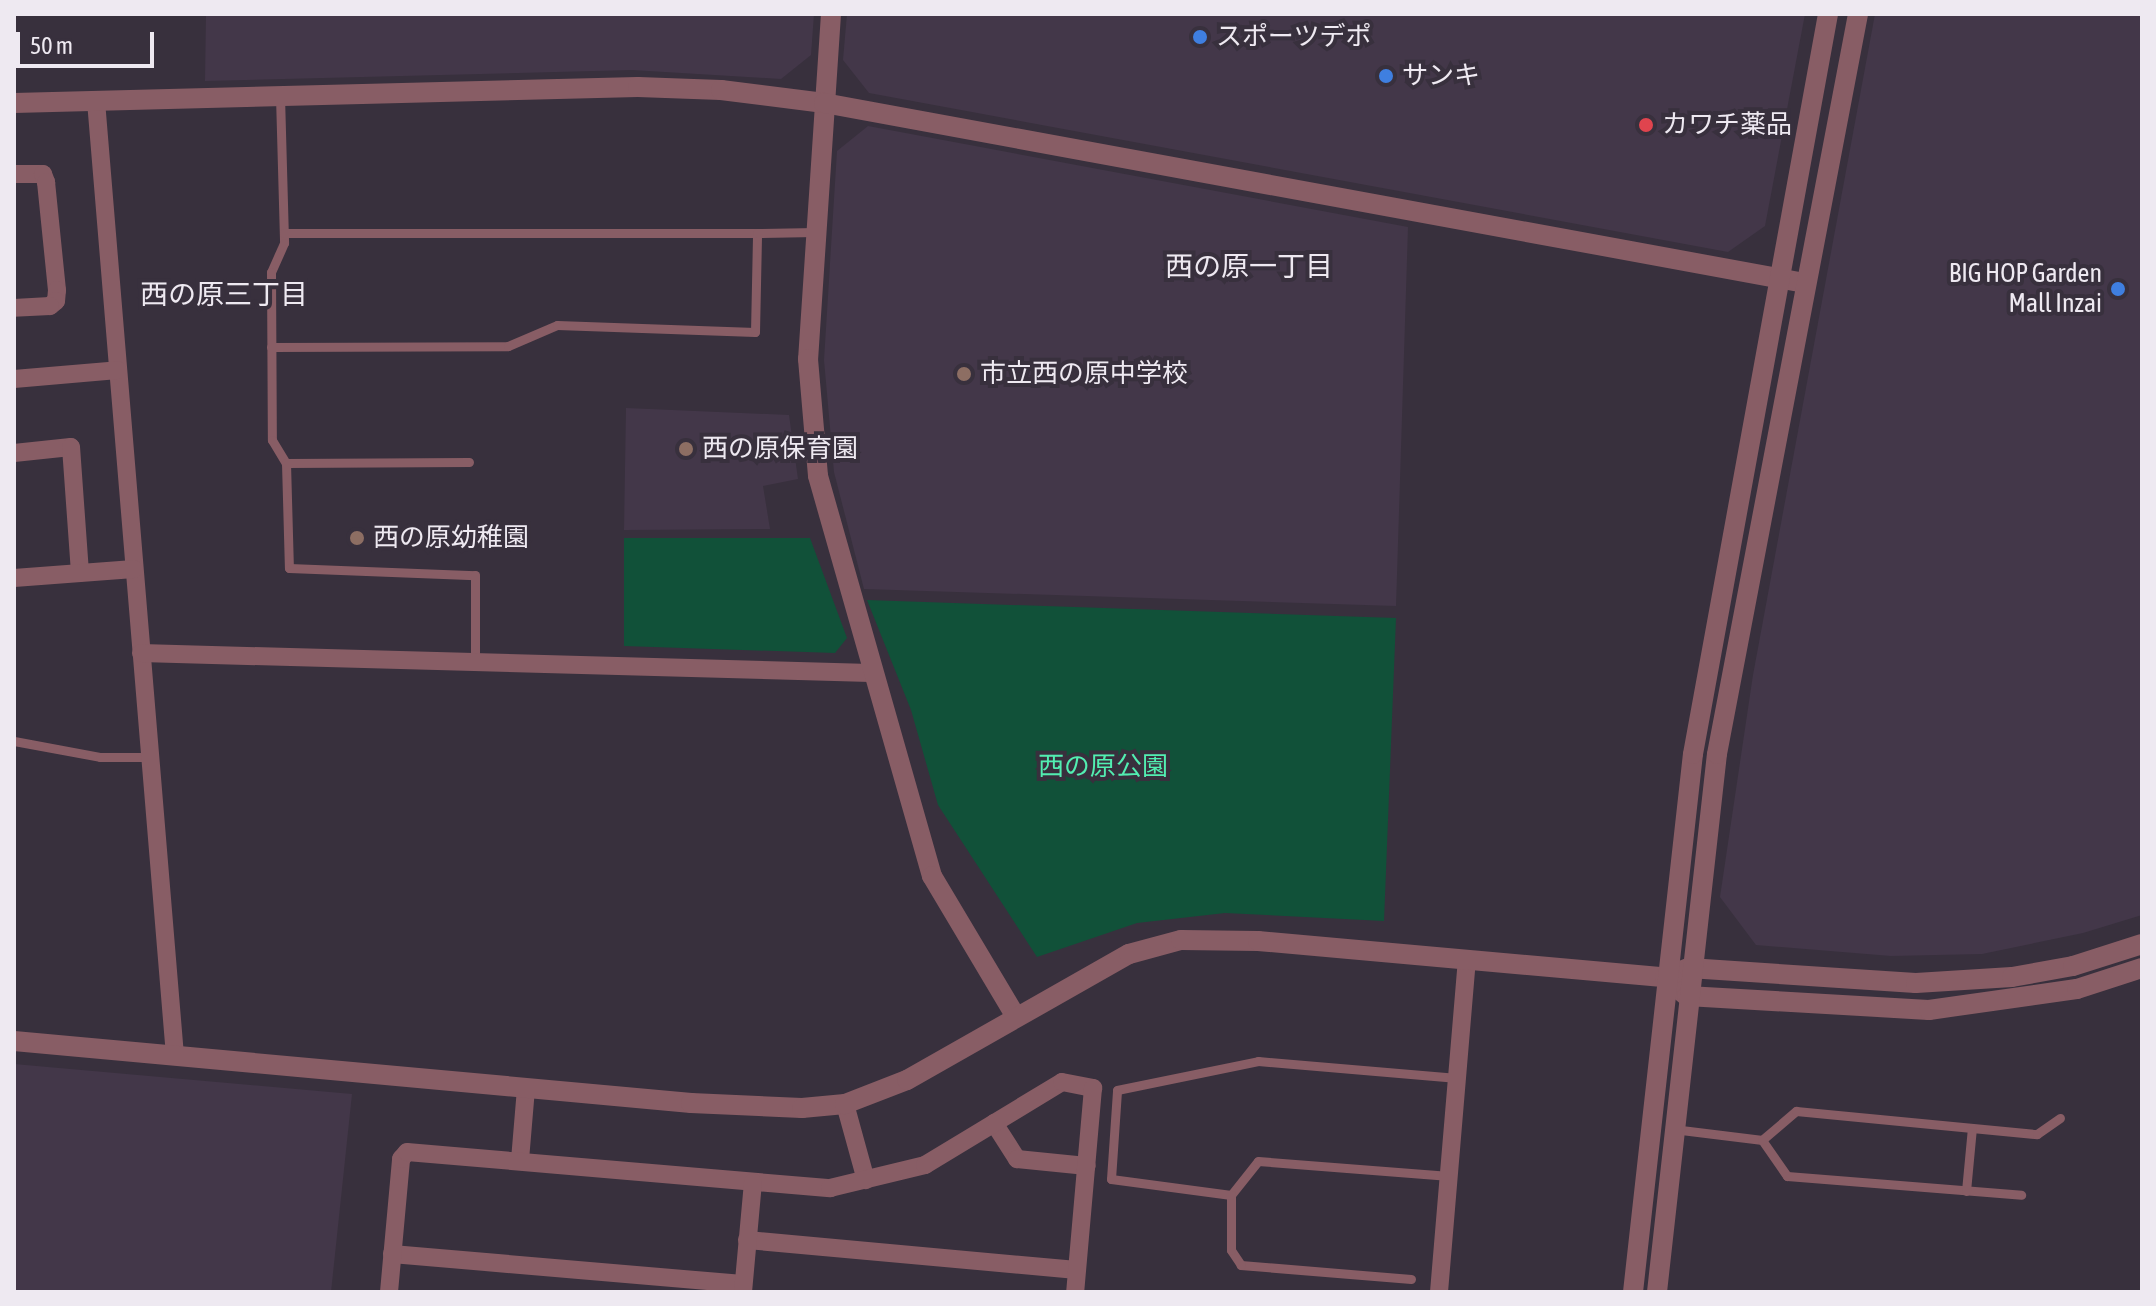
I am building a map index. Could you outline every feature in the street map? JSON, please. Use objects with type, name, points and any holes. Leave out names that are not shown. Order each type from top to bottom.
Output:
[{"type":"street","points":[[831,14],[808,359],[818,476],[871,673],[932,876],[1015,1015]]},
{"type":"street","points":[[1633,1292],[1665,977],[1693,754],[1828,14]]},
{"type":"street","points":[[1657,1292],[1689,968],[1717,754],[1858,14]]},
{"type":"street","points":[[14,103],[638,87],[824,103],[1805,283]]},
{"type":"street","points":[[96,101],[175,1055]]},
{"type":"street","points":[[14,174],[43,174],[46,182],[57,290],[56,301],[50,306],[14,308]]},
{"type":"street","points":[[14,379],[118,370]]},
{"type":"street","points":[[14,453],[71,447],[80,573]]},
{"type":"street","points":[[14,578],[134,569]]},
{"type":"street","points":[[141,653],[871,673]]},
{"type":"street","points":[[14,1041],[749,1108],[845,1104],[907,1080],[1015,1015],[1129,954],[1181,940],[1258,941],[1665,977],[1689,968],[1916,983],[2012,977],[2073,966],[2142,944]]},
{"type":"street","points":[[1439,1292],[1467,959]]},
{"type":"street","points":[[1665,977],[1687,996],[1929,1010],[2031,998],[2142,968]]},
{"type":"street","points":[[389,1292],[401,1159],[407,1152],[830,1188],[925,1165],[1062,1082],[1085,1083],[1093,1097],[1075,1292]]},
{"type":"street","points":[[520,1160],[526,1088]]},
{"type":"street","points":[[845,1104],[866,1180]]},
{"type":"street","points":[[994,1123],[1017,1159],[1087,1166]]},
{"type":"street","points":[[392,1254],[743,1288],[753,1182]]},
{"type":"street","points":[[747,1240],[1077,1270]]},
{"type":"lane","points":[[280,96],[284,233],[271,272],[272,440],[286,463],[289,568],[475,575],[475,662]]},
{"type":"lane","points":[[284,233],[815,232]]},
{"type":"lane","points":[[271,347],[508,346],[557,325],[755,332],[757,233]]},
{"type":"lane","points":[[286,463],[469,462]]},
{"type":"lane","points":[[14,741],[100,757],[150,757]]},
{"type":"lane","points":[[1231,1195],[1111,1179],[1117,1090],[1258,1061],[1457,1078]]},
{"type":"lane","points":[[1673,1129],[1762,1140],[1796,1111],[2037,1134],[2060,1118]]},
{"type":"lane","points":[[1966,1191],[1972,1128]]},
{"type":"lane","points":[[1762,1140],[1787,1176],[2021,1195]]},
{"type":"lane","points":[[1411,1279],[1241,1265],[1231,1250],[1231,1195],[1258,1161],[1449,1176]]},
{"type":"shaded area","points":[[206,14],[814,14],[811,55],[781,79],[632,70],[205,81]]},
{"type":"shaded area","points":[[847,14],[1805,14],[1765,226],[1728,252],[869,93],[843,60]]},
{"type":"shaded area","points":[[1875,14],[2142,14],[2142,915],[2083,933],[1982,954],[1891,956],[1756,945],[1720,897],[1753,675]]},
{"type":"shaded area","points":[[868,126],[1408,227],[1396,606],[864,589],[834,472],[824,360],[837,151]]},
{"type":"shaded area","points":[[626,408],[789,415],[798,479],[763,486],[770,529],[624,530]]},
{"type":"shaded area","points":[[14,1064],[352,1094],[331,1292],[14,1292]]},
{"type":"green space","points":[[624,538],[810,538],[847,638],[835,653],[624,646]]},
{"type":"green space","name":"西の原公園","points":[[867,600],[1396,618],[1384,921],[1225,913],[1137,923],[1037,957],[938,805],[911,710]]},
{"type":"place","name":"スポーツデポ","points":[[1200,37]]},
{"type":"place","name":"サンキ","points":[[1386,76]]},
{"type":"place","name":"カワチ薬品","points":[[1646,125]]},
{"type":"place","name":"BIG HOP Garden Mall Inzai","points":[[2118,289]]},
{"type":"place","name":"市立西の原中学校","points":[[964,374]]},
{"type":"place","name":"西の原保育園","points":[[686,449]]},
{"type":"place","name":"西の原幼稚園","points":[[357,538]]},
{"type":"district","name":"西の原一丁目","points":[[1249,266]]},
{"type":"district","name":"西の原三丁目","points":[[224,294]]}]
